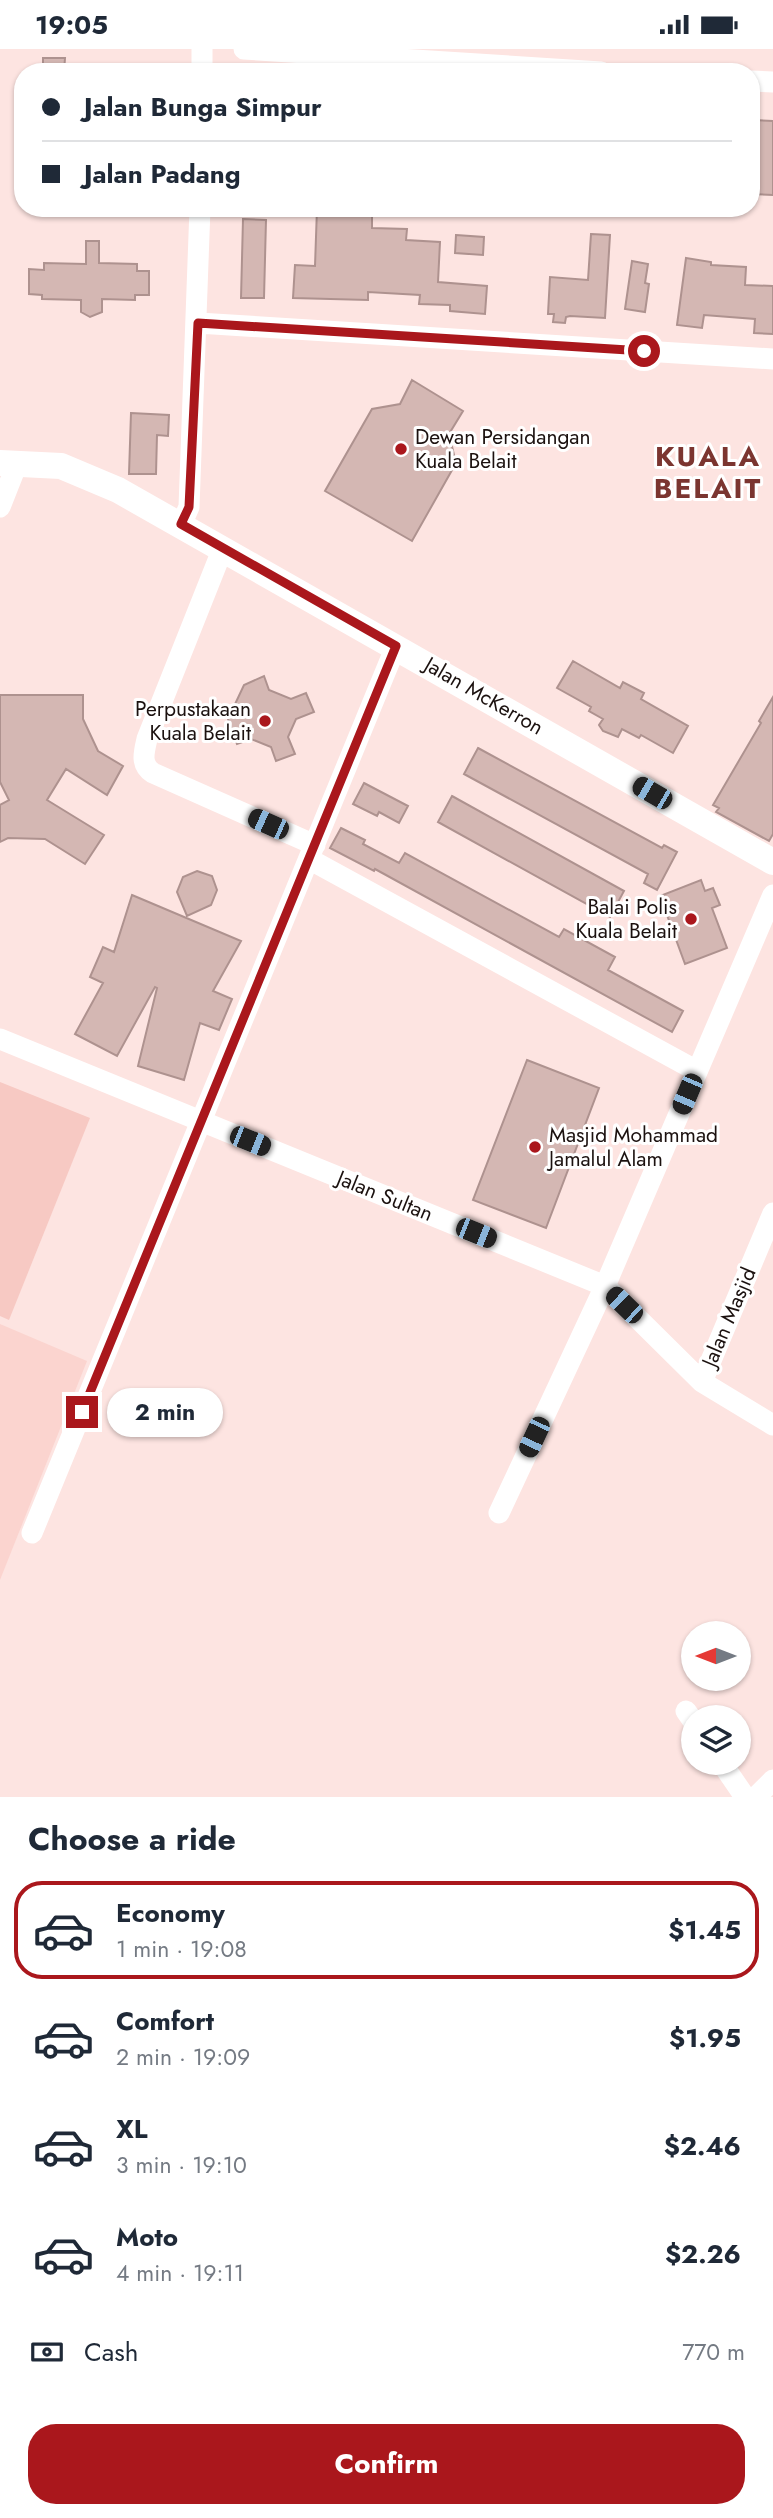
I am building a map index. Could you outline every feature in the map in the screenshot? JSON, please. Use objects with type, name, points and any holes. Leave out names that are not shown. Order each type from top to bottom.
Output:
[{"type":"main road","name":"Jalan McKerron","points":[[8,463],[53,465],[82,473],[181,524],[773,862]]},
{"type":"street","points":[[243,49],[461,63]]},
{"type":"street","points":[[181,524],[189,507],[198,323],[200,217]]},
{"type":"street","points":[[198,323],[773,359]]},
{"type":"street","points":[[0,507],[8,463]]},
{"type":"street","points":[[223,548],[147,739],[144,762],[146,769],[312,852],[697,1071]]},
{"type":"street","points":[[32,1533],[396,646]]},
{"type":"street","points":[[499,1513],[605,1286],[773,895]]},
{"type":"street","name":"Jalan Sultan","points":[[0,1039],[605,1286],[702,1382],[773,1425]]},
{"type":"street","name":"Jalan Masjid","points":[[702,1382],[773,1213]]},
{"type":"street","points":[[730,1775],[745,1797]]},
{"type":"street","points":[[756,1797],[773,1780]]},
{"type":"shaded area","points":[[0,1082],[90,1118],[9,1320],[0,1316]]},
{"type":"shaded area","points":[[0,1324],[87,1361],[0,1580]]},
{"type":"building","points":[[43,58],[65,58],[65,63],[43,63]]},
{"type":"building","points":[[760,120],[773,121],[773,195],[760,194]]},
{"type":"building","points":[[317,217],[372,217],[372,228],[407,229],[406,240],[440,242],[438,282],[487,286],[485,314],[450,311],[450,305],[419,304],[420,295],[368,292],[368,300],[293,298],[295,265],[315,266]]},
{"type":"building","points":[[243,219],[266,220],[264,298],[241,298]]},
{"type":"building","points":[[591,234],[610,235],[605,318],[570,316],[566,317],[565,323],[553,322],[554,314],[548,314],[550,277],[588,280]]},
{"type":"building","points":[[456,235],[484,237],[483,255],[455,253]]},
{"type":"building","points":[[86,241],[99,241],[99,263],[137,264],[137,271],[149,271],[149,295],[135,295],[135,300],[102,299],[102,312],[90,317],[81,312],[81,300],[42,299],[42,295],[29,294],[29,269],[44,270],[44,263],[86,264]]},
{"type":"building","points":[[686,258],[711,262],[711,265],[746,267],[745,285],[773,286],[773,334],[754,333],[755,319],[704,315],[702,328],[677,325]]},
{"type":"building","points":[[632,261],[648,264],[645,283],[649,284],[645,312],[625,309]]},
{"type":"building","name":"Dewan Persidangan Kuala Belait","points":[[412,380],[463,411],[449,434],[456,463],[412,541],[325,491],[372,409],[400,404]]},
{"type":"building","points":[[131,413],[169,415],[168,436],[157,435],[156,474],[129,474]]},
{"type":"building","points":[[573,661],[620,688],[623,682],[644,693],[641,699],[688,726],[673,753],[641,735],[639,738],[622,729],[618,737],[603,731],[599,725],[603,719],[589,711],[591,707],[557,688]]},
{"type":"building","name":"Perpustakaan Kuala Belait","points":[[264,676],[269,690],[291,699],[306,693],[314,712],[296,719],[288,737],[295,754],[276,761],[271,747],[251,739],[237,744],[228,719],[244,685]]},
{"type":"building","points":[[0,695],[83,695],[83,719],[98,751],[123,766],[107,795],[66,769],[47,800],[104,835],[85,864],[45,839],[8,838],[0,842],[0,805],[9,800],[0,782]]},
{"type":"building","points":[[773,697],[773,834],[769,841],[716,812],[719,808],[713,805],[761,723],[759,721]]},
{"type":"building","points":[[478,748],[662,848],[664,845],[677,852],[657,890],[644,883],[648,874],[464,774]]},
{"type":"building","points":[[364,783],[408,806],[399,823],[379,812],[377,816],[353,804]]},
{"type":"building","points":[[452,796],[624,891],[610,917],[438,822]]},
{"type":"building","points":[[341,828],[365,840],[363,844],[399,863],[405,853],[559,937],[564,929],[615,957],[608,970],[683,1011],[672,1032],[375,869],[374,871],[330,848]]},
{"type":"building","points":[[197,871],[212,876],[217,890],[211,905],[187,916],[177,892],[183,877]]},
{"type":"building","name":"Balai Polis Kuala Belait","points":[[701,880],[705,891],[713,888],[720,905],[712,908],[727,948],[685,964],[660,896]]},
{"type":"building","points":[[132,895],[241,941],[213,991],[232,999],[219,1030],[200,1023],[184,1080],[138,1066],[157,988],[155,987],[117,1056],[75,1034],[103,983],[90,977],[103,947],[114,952]]},
{"type":"building","points":[[527,1060],[599,1088],[546,1228],[473,1200]]},
{"type":"place","name":"Dewan Persidangan Kuala Belait","points":[[401,449]]},
{"type":"place","name":"Perpustakaan Kuala Belait","points":[[265,721]]},
{"type":"place","name":"Balai Polis Kuala Belait","points":[[691,919]]},
{"type":"place","name":"Masjid Mohammad Jamalul Alam","points":[[535,1147]]},
{"type":"district","name":"KUALA BELAIT","points":[[708,472]]},
{"type":"route","points":[[82,1412],[396,646],[181,524],[189,507],[198,323],[644,351]]}]
